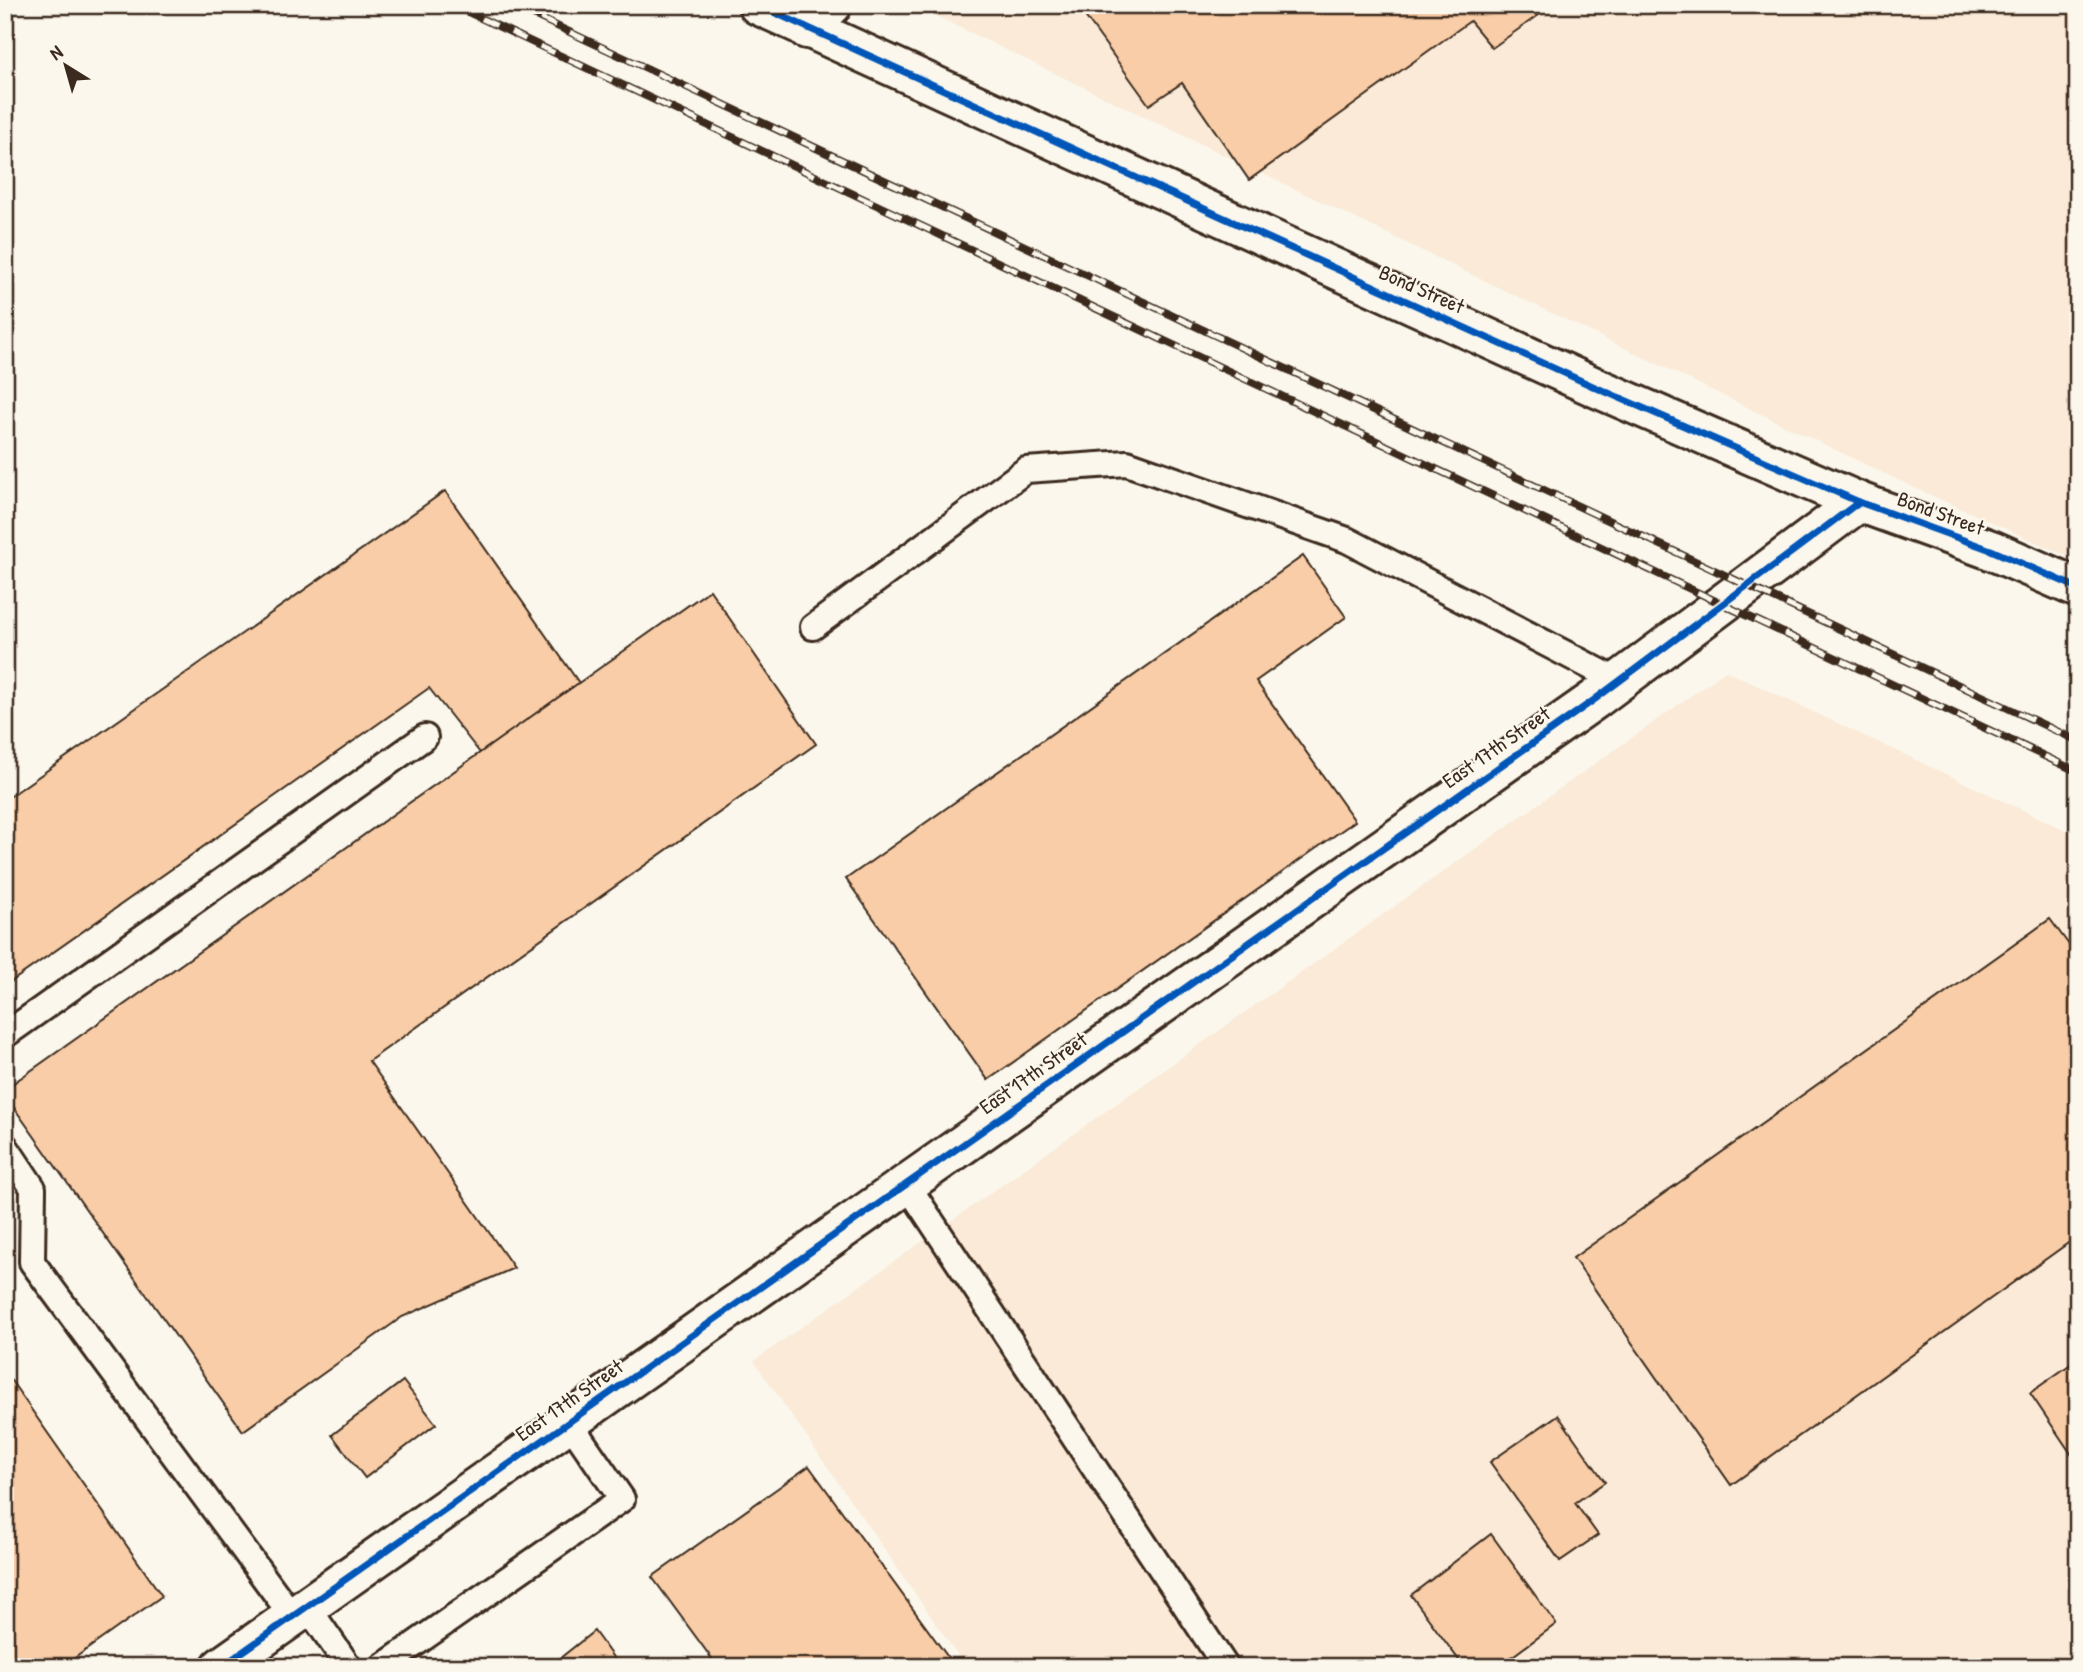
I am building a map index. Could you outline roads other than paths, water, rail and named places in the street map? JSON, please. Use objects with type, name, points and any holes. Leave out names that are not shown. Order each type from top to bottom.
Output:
[{"type":"street","name":"Bond Street","points":[[758,5],[820,17],[1597,388],[1859,502],[2074,578]]},
{"type":"street","name":"East 17th Street","points":[[222,1667],[1619,682],[1859,502]]},
{"type":"lane","points":[[813,627],[1026,470],[1127,463],[1347,540],[1619,682]]},
{"type":"lane","points":[[5,1035],[425,737]]},
{"type":"lane","points":[[5,1146],[33,1188],[32,1262],[300,1611],[349,1667]]},
{"type":"lane","points":[[906,1183],[1226,1667]]},
{"type":"lane","points":[[382,1667],[622,1499],[569,1422]]},
{"type":"railway","points":[[453,5],[2078,772]]},
{"type":"railway","points":[[512,5],[2078,741]]}]
